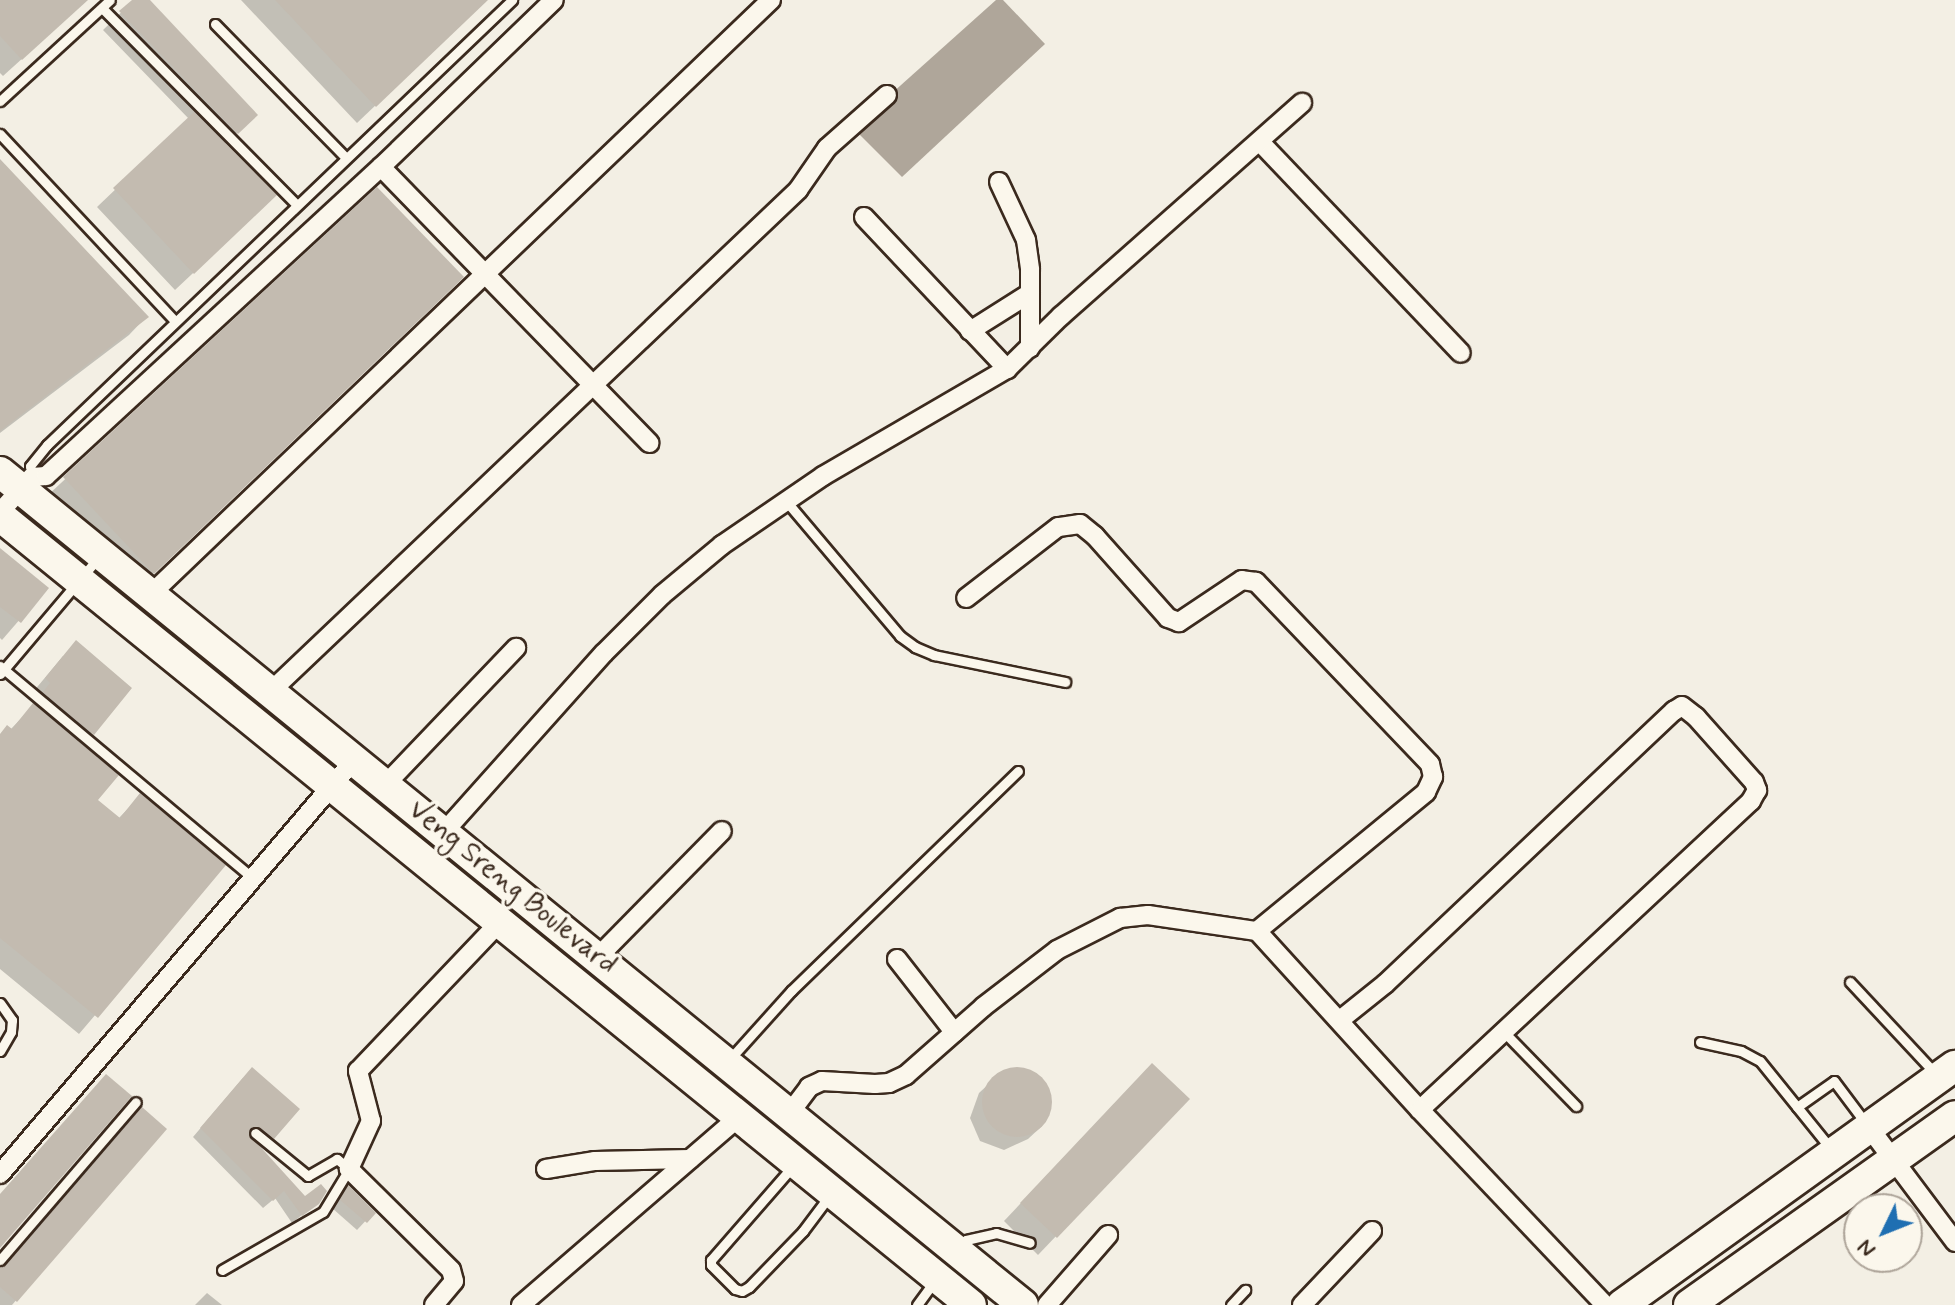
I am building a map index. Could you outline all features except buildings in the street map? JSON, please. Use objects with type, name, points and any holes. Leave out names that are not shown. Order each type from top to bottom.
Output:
[{"type":"main road","name":"Veng Sreng Boulevard","points":[[17,479],[150,595],[789,1114],[805,1149],[833,1193],[971,1305]]},
{"type":"main road","name":"Veng Sreng Boulevard","points":[[0,514],[739,1117],[805,1149],[957,1251],[1023,1305]]},
{"type":"main road","points":[[1622,1305],[1947,1071]]},
{"type":"main road","points":[[1689,1305],[1955,1116]]},
{"type":"street","points":[[0,514],[17,479],[46,476],[381,167],[554,0]]},
{"type":"street","points":[[150,595],[484,271],[771,0]]},
{"type":"street","points":[[270,692],[798,190],[820,156],[887,95]]},
{"type":"street","points":[[443,833],[604,653],[662,595],[722,545],[786,501],[1007,369],[1061,316],[1302,103]]},
{"type":"street","points":[[1260,142],[1461,353]]},
{"type":"street","points":[[381,167],[649,443]]},
{"type":"street","points":[[999,182],[1026,240],[1030,348]]},
{"type":"street","points":[[864,217],[1007,369]]},
{"type":"street","points":[[970,331],[1030,293]]},
{"type":"street","points":[[966,598],[1058,527],[1080,524],[1095,536],[1168,618],[1179,622],[1242,580],[1256,582],[1430,764],[1433,777],[1426,792],[1257,931]]},
{"type":"street","points":[[385,785],[516,648]]},
{"type":"street","points":[[1340,1020],[1385,984],[1682,706],[1742,767],[1757,790],[1751,801],[1420,1110]]},
{"type":"street","points":[[0,1174],[354,760]]},
{"type":"street","points":[[597,958],[722,831]]},
{"type":"street","points":[[789,1114],[809,1087],[822,1081],[875,1084],[906,1075],[954,1032],[1057,950],[1120,918],[1148,915],[1257,931],[1420,1110],[1605,1305]]},
{"type":"street","points":[[434,1305],[454,1281],[451,1270],[349,1169],[371,1121],[371,1111],[359,1083],[361,1064],[500,922]]},
{"type":"street","points":[[897,959],[954,1032]]},
{"type":"street","points":[[521,1305],[739,1117]]},
{"type":"street","points":[[1868,1126],[1955,1242]]},
{"type":"street","points":[[546,1169],[595,1161],[690,1159]]},
{"type":"street","points":[[1302,1305],[1372,1231]]},
{"type":"street","points":[[1047,1305],[1108,1235]]},
{"type":"lane","points":[[17,479],[47,445],[175,321],[512,0]]},
{"type":"lane","points":[[0,101],[106,4],[297,205]]},
{"type":"lane","points":[[215,24],[346,158]]},
{"type":"lane","points":[[0,134],[175,321]]},
{"type":"lane","points":[[786,501],[900,636],[915,647],[934,655],[1065,682]]},
{"type":"lane","points":[[101,554],[1,670],[253,878]]},
{"type":"lane","points":[[726,1063],[791,991],[1018,771]]},
{"type":"lane","points":[[1850,982],[1947,1071]]},
{"type":"lane","points":[[0,1003],[12,1020],[11,1032],[0,1051]]},
{"type":"lane","points":[[1505,1033],[1576,1106]]},
{"type":"lane","points":[[1700,1042],[1741,1051],[1760,1061],[1833,1151]]},
{"type":"lane","points":[[1797,1107],[1834,1081],[1868,1126]]},
{"type":"lane","points":[[0,1260],[136,1102]]},
{"type":"lane","points":[[222,1270],[323,1212],[349,1169],[334,1159],[308,1176],[255,1133]]},
{"type":"lane","points":[[805,1149],[766,1201],[711,1260],[711,1265],[735,1289],[742,1291],[749,1287],[803,1231],[833,1193]]},
{"type":"lane","points":[[957,1251],[966,1240],[996,1233],[1030,1243]]},
{"type":"lane","points":[[917,1305],[937,1278]]},
{"type":"lane","points":[[1231,1305],[1245,1290]]},
{"type":"shaded area","points":[[996,0],[1003,0],[1045,44],[902,177],[853,128]]}]
